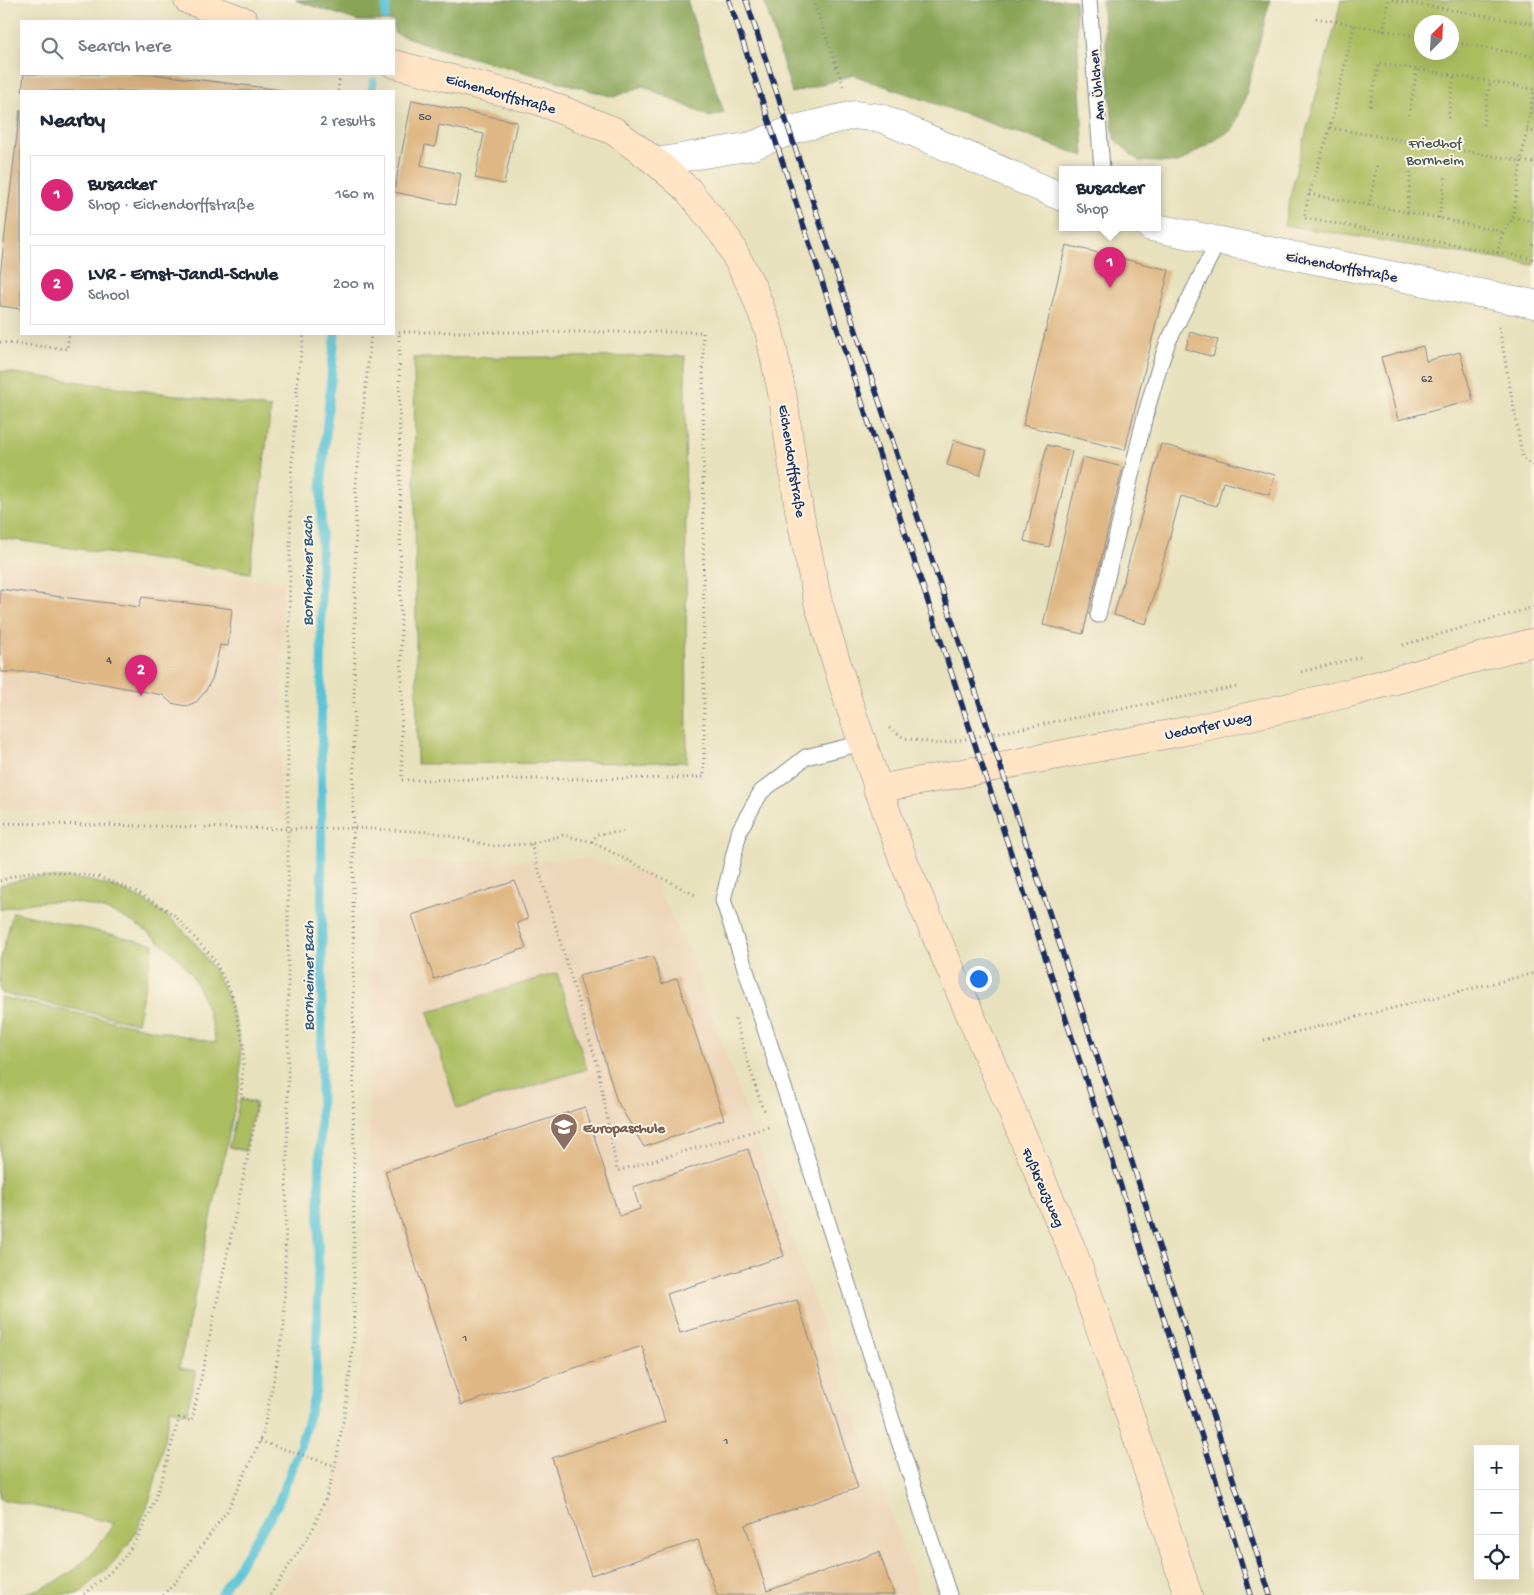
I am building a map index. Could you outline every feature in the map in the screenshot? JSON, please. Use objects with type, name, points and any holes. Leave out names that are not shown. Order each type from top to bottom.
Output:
[{"type":"street","points":[[188,0],[241,20]]},
{"type":"street","name":"Eichendorffstraße","points":[[395,64],[539,101],[614,131],[656,162],[688,190],[727,239],[754,289],[769,331],[783,398],[799,510],[818,602],[877,789]]},
{"type":"street","points":[[656,162],[752,146],[795,129],[854,115],[881,118],[1059,196]]},
{"type":"street","name":"Eichendorffstraße","points":[[1161,229],[1534,304]]},
{"type":"street","name":"Uedorfer Weg","points":[[877,789],[1191,730],[1345,694],[1534,642]]},
{"type":"street","name":"Fußkreuzweg","points":[[877,789],[904,862],[1073,1252],[1188,1595]]},
{"type":"lane","name":"Am Ühlchen","points":[[1089,0],[1102,166]]},
{"type":"lane","points":[[1098,615],[1144,416],[1159,368],[1172,335],[1218,241]]},
{"type":"lane","points":[[862,743],[806,757],[761,792],[740,830],[723,900],[949,1595]]},
{"type":"path","points":[[813,0],[854,115]]},
{"type":"path","points":[[1384,31],[1388,0]]},
{"type":"path","points":[[1392,0],[1534,24]]},
{"type":"path","points":[[1316,18],[1414,36]]},
{"type":"path","points":[[1354,26],[1330,128],[1309,194],[1304,218],[1497,254],[1534,259]]},
{"type":"path","points":[[1459,43],[1534,56]]},
{"type":"path","points":[[1370,106],[1379,63],[1534,90],[1513,218],[1503,232],[1497,254]]},
{"type":"path","points":[[1409,115],[1417,69]]},
{"type":"path","points":[[338,90],[340,75]]},
{"type":"path","points":[[1448,118],[1454,76]]},
{"type":"path","points":[[1483,125],[1490,82]]},
{"type":"path","points":[[1330,128],[1534,163]]},
{"type":"path","points":[[1527,130],[1534,132]]},
{"type":"path","points":[[1369,206],[1377,164]]},
{"type":"path","points":[[1407,213],[1411,170]]},
{"type":"path","points":[[1439,218],[1446,174]]},
{"type":"path","points":[[1309,194],[1503,232]]},
{"type":"path","points":[[1513,218],[1534,222]]},
{"type":"path","points":[[1497,318],[1523,459],[1534,466]]},
{"type":"path","points":[[399,332],[703,332],[704,777],[678,778],[402,780],[399,332]]},
{"type":"path","points":[[0,342],[67,349],[69,335]]},
{"type":"path","points":[[163,1595],[178,1578],[227,1511],[260,1441],[263,1434],[284,1326],[288,1088],[291,476],[298,376],[304,335]]},
{"type":"path","points":[[270,1595],[314,1529],[326,1498],[335,1466],[346,1406],[354,1334],[353,828],[356,484],[371,335]]},
{"type":"path","points":[[0,823],[288,829],[353,828],[432,832],[492,846],[531,844],[563,835],[592,842],[697,896]]},
{"type":"path","points":[[592,842],[597,834],[623,832]]},
{"type":"path","points":[[531,844],[597,1064],[617,1171],[778,1125]]},
{"type":"path","points":[[0,881],[26,872],[58,872],[99,877],[137,892],[173,914],[213,958],[231,992],[244,1046],[241,1097],[259,1102],[192,1421],[179,1418],[153,1505],[139,1536],[120,1563],[83,1595]]},
{"type":"path","points":[[1264,1040],[1534,974]]},
{"type":"path","points":[[260,1441],[335,1466]]},
{"type":"shaded area","points":[[0,560],[283,582],[280,812],[0,811]]},
{"type":"shaded area","name":"Europaschule","points":[[589,859],[651,874],[690,954],[920,1595],[278,1595],[278,1592],[330,1512],[366,1348],[372,863]]},
{"type":"green space","points":[[295,0],[687,0],[724,113],[710,117],[643,86],[614,97],[444,50],[395,33],[395,20],[355,20]]},
{"type":"green space","points":[[764,0],[1075,0],[1084,156],[853,75],[792,93]]},
{"type":"green space","points":[[1102,0],[1270,0],[1244,102],[1233,129],[1178,163],[1139,161],[1114,139]]},
{"type":"green space","name":"Friedhof Bornheim","points":[[1341,0],[1534,0],[1534,265],[1284,225],[1299,158]]},
{"type":"green space","points":[[685,356],[687,762],[417,764],[414,358]]},
{"type":"green space","points":[[0,371],[271,408],[250,573],[0,538]]},
{"type":"green space","points":[[31,877],[91,881],[110,886],[136,896],[159,910],[180,927],[198,947],[213,969],[225,993],[234,1018],[241,1050],[240,1083],[179,1368],[196,1371],[187,1413],[170,1409],[156,1479],[141,1522],[130,1542],[115,1560],[87,1587],[76,1594],[19,1595],[52,1584],[73,1570],[96,1548],[114,1523],[0,1499],[0,997],[216,1043],[206,1006],[190,973],[171,951],[142,928],[105,910],[85,904],[43,902],[0,910],[0,885]]},
{"type":"green space","points":[[13,912],[154,944],[137,1023],[0,993],[0,962]]},
{"type":"green space","points":[[557,973],[587,1069],[457,1109],[428,1012]]},
{"type":"green space","points":[[240,1099],[256,1103],[245,1151],[229,1147]]},
{"type":"building","points":[[24,75],[160,75],[283,90],[22,90]]},
{"type":"building","points":[[412,100],[517,122],[504,184],[475,178],[484,134],[439,125],[435,147],[425,145],[421,165],[461,174],[455,205],[395,192]]},
{"type":"building","points":[[20,110],[20,309],[0,306],[0,275]]},
{"type":"building","points":[[1066,245],[1169,270],[1125,450],[1023,425]]},
{"type":"building","points":[[1190,332],[1218,340],[1213,357],[1186,349]]},
{"type":"building","points":[[1423,346],[1426,361],[1460,352],[1473,400],[1398,420],[1381,357]]},
{"type":"building","points":[[954,440],[987,450],[980,475],[947,465]]},
{"type":"building","points":[[1161,444],[1275,475],[1269,495],[1223,482],[1217,506],[1181,496],[1146,624],[1114,615]]},
{"type":"building","points":[[1047,445],[1072,451],[1049,547],[1024,541]]},
{"type":"building","points":[[1082,457],[1123,467],[1083,634],[1043,625]]},
{"type":"building","points":[[0,589],[139,607],[142,597],[232,609],[228,646],[220,645],[213,677],[205,692],[196,702],[186,706],[171,703],[163,695],[39,672],[0,672]]},
{"type":"building","points":[[515,881],[528,919],[517,923],[526,948],[434,979],[412,915]]},
{"type":"building","points":[[653,956],[662,984],[677,978],[724,1119],[644,1147],[617,1101],[579,976]]},
{"type":"building","points":[[585,1107],[619,1216],[640,1209],[633,1187],[748,1149],[784,1256],[667,1294],[680,1333],[797,1300],[858,1488],[745,1525],[767,1591],[879,1552],[894,1595],[717,1595],[698,1540],[591,1575],[552,1458],[665,1422],[642,1346],[461,1405],[385,1171]]},
{"type":"waterway","name":"Bornheimer Bach","points":[[385,16],[387,0]]},
{"type":"waterway","name":"Bornheimer Bach","points":[[372,90],[373,82]]},
{"type":"waterway","name":"Bornheimer Bach","points":[[220,1595],[277,1506],[299,1450],[316,1390],[322,1026],[321,489],[335,335]]},
{"type":"railway","points":[[729,0],[1115,1168],[1223,1502],[1251,1595]]},
{"type":"railway","points":[[746,0],[1132,1162],[1270,1595]]},
{"type":"place","name":"Busacker","points":[[1110,288]]},
{"type":"place","name":"LVR - Ernst-Jandl-Schule","points":[[141,696]]},
{"type":"place","name":"Europaschule","points":[[564,1151]]}]
